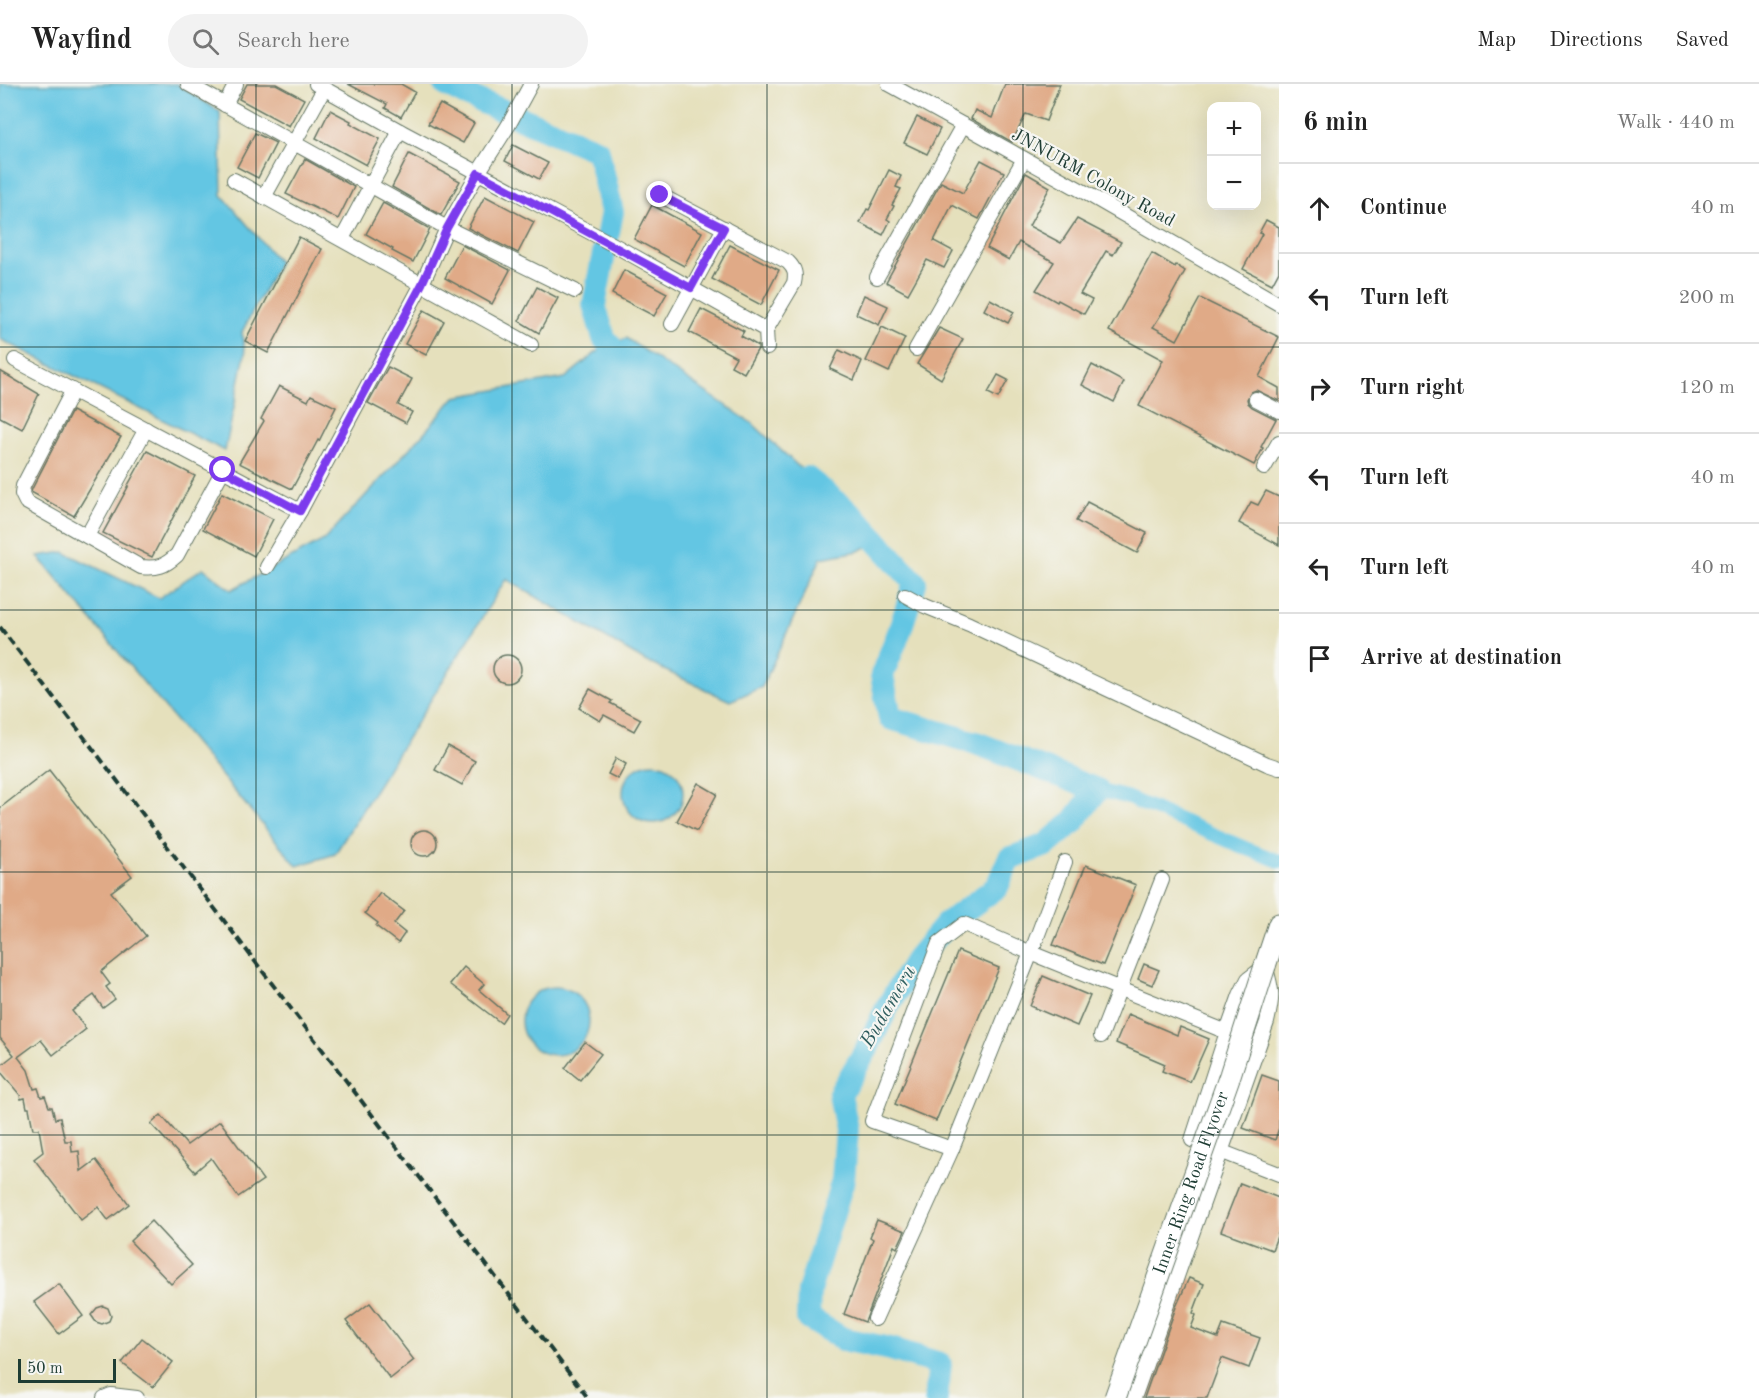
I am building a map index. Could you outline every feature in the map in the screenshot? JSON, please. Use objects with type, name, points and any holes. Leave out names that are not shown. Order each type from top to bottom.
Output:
[{"type":"main road","name":"Inner Ring Road Flyover","points":[[1115,1398],[1230,1075],[1279,924]]},
{"type":"street","points":[[188,84],[447,228],[575,291]]},
{"type":"street","points":[[225,105],[236,84]]},
{"type":"street","name":"JNNURM Colony Road","points":[[888,84],[908,88],[963,125],[1279,304]]},
{"type":"street","points":[[264,197],[294,143],[320,86],[766,330]]},
{"type":"street","points":[[267,567],[300,511],[422,284],[447,228],[528,90]]},
{"type":"street","points":[[877,277],[963,125]]},
{"type":"street","points":[[342,239],[400,131]]},
{"type":"street","points":[[916,349],[1024,159]]},
{"type":"street","points":[[234,180],[531,345]]},
{"type":"street","points":[[660,195],[788,262],[793,267],[794,283],[766,330],[767,348]]},
{"type":"street","points":[[672,324],[724,228]]},
{"type":"street","points":[[15,360],[300,511]]},
{"type":"street","points":[[73,390],[23,486],[22,494],[26,502],[141,567],[154,568],[166,565],[177,555],[223,470]]},
{"type":"street","points":[[1256,399],[1279,411]]},
{"type":"street","points":[[87,536],[146,429]]},
{"type":"street","points":[[1264,468],[1279,442]]},
{"type":"street","points":[[905,595],[1267,765],[1279,768]]},
{"type":"street","points":[[875,1319],[952,1149],[1065,862]]},
{"type":"street","points":[[1101,1036],[1162,880]]},
{"type":"street","points":[[952,1149],[872,1121],[939,943],[964,924],[1227,1032]]},
{"type":"street","points":[[1134,1398],[1221,1150],[1267,1022],[1272,988],[1266,966],[1248,979],[1236,1007],[1192,1140],[1221,1150],[1279,1174]]},
{"type":"street","points":[[104,1398],[111,1395],[137,1398]]},
{"type":"water","points":[[0,84],[177,84],[220,112],[222,195],[279,262],[242,332],[245,354],[225,451],[0,339]]},
{"type":"water","points":[[626,338],[753,424],[878,541],[859,551],[821,558],[762,687],[730,701],[645,661],[506,579],[335,854],[297,866],[38,556],[64,552],[159,598],[203,568],[231,590],[324,540],[455,397],[565,378],[597,352]]},
{"type":"water","points":[[647,763],[659,763],[675,771],[681,781],[683,793],[681,805],[675,815],[659,823],[647,823],[631,815],[623,799],[623,787],[631,771]]},
{"type":"water","points":[[555,987],[568,990],[579,997],[586,1008],[589,1021],[586,1034],[579,1045],[568,1052],[555,1055],[542,1052],[531,1045],[524,1034],[521,1021],[524,1008],[531,997],[542,990]]},
{"type":"building","points":[[247,84],[276,84],[304,99],[289,126],[239,99]]},
{"type":"building","points":[[348,84],[401,84],[415,92],[401,117],[385,108],[387,104]]},
{"type":"building","points":[[1005,84],[1060,84],[1046,121],[1026,114],[1012,142],[971,119],[975,110],[992,118]]},
{"type":"building","points":[[440,104],[474,123],[463,143],[428,124]]},
{"type":"building","points":[[330,110],[380,139],[366,165],[316,138]]},
{"type":"building","points":[[917,117],[940,129],[927,154],[904,143]]},
{"type":"building","points":[[255,133],[276,143],[258,178],[237,167]]},
{"type":"building","points":[[513,145],[548,163],[539,179],[505,161]]},
{"type":"building","points":[[409,154],[460,181],[441,215],[392,187]]},
{"type":"building","points":[[305,159],[354,187],[338,219],[286,194]]},
{"type":"building","points":[[981,160],[1004,172],[979,219],[952,205],[934,241],[953,251],[944,268],[927,260],[908,294],[886,282],[941,182],[963,193]]},
{"type":"building","points":[[889,170],[901,176],[896,187],[901,189],[892,205],[894,206],[887,219],[890,221],[883,235],[860,223]]},
{"type":"building","points":[[1026,173],[1050,187],[1029,226],[1061,243],[1077,219],[1121,242],[1113,255],[1106,251],[1080,294],[1092,300],[1084,314],[1036,290],[1054,262],[1019,242],[1009,260],[987,248]]},
{"type":"building","points":[[485,196],[534,222],[518,253],[468,228]]},
{"type":"building","points":[[383,203],[430,229],[413,262],[366,234]]},
{"type":"building","points":[[652,205],[702,232],[684,266],[634,239]]},
{"type":"building","points":[[1266,220],[1279,227],[1279,271],[1272,284],[1243,269],[1262,234],[1259,233]]},
{"type":"building","points":[[299,237],[322,249],[268,353],[245,341]]},
{"type":"building","points":[[462,245],[510,270],[492,304],[445,278]]},
{"type":"building","points":[[730,245],[779,270],[761,305],[712,279]]},
{"type":"building","points":[[1152,253],[1185,271],[1153,327],[1177,340],[1200,298],[1279,337],[1259,377],[1279,388],[1279,401],[1256,390],[1251,392],[1247,399],[1252,407],[1276,419],[1254,465],[1139,406],[1163,360],[1109,331]]},
{"type":"building","points":[[624,270],[667,293],[654,316],[612,294]]},
{"type":"building","points":[[537,287],[558,298],[539,333],[519,321]]},
{"type":"building","points":[[864,295],[888,306],[879,325],[856,314]]},
{"type":"building","points":[[990,299],[1014,312],[1008,323],[984,310]]},
{"type":"building","points":[[701,309],[744,331],[741,336],[758,346],[744,373],[731,366],[736,357],[689,332]]},
{"type":"building","points":[[424,310],[444,321],[426,355],[405,344]]},
{"type":"building","points":[[882,327],[905,338],[889,372],[866,361]]},
{"type":"building","points":[[939,328],[963,339],[941,379],[917,364]]},
{"type":"building","points":[[839,350],[862,361],[854,380],[830,369]]},
{"type":"building","points":[[1092,365],[1124,382],[1114,402],[1082,385]]},
{"type":"building","points":[[388,367],[412,379],[398,405],[412,412],[406,423],[368,403]]},
{"type":"building","points":[[0,371],[39,394],[22,429],[0,417]]},
{"type":"building","points":[[998,375],[1008,380],[998,398],[988,393]]},
{"type":"building","points":[[279,386],[308,401],[311,395],[336,407],[292,489],[239,463],[264,421],[261,419]]},
{"type":"building","points":[[72,411],[121,437],[74,516],[31,492]]},
{"type":"building","points":[[147,451],[195,476],[152,557],[103,533]]},
{"type":"building","points":[[1266,491],[1279,497],[1279,545],[1239,523],[1251,502],[1258,505]]},
{"type":"building","points":[[222,493],[273,519],[254,556],[203,529]]},
{"type":"building","points":[[1087,502],[1147,533],[1137,553],[1076,521]]},
{"type":"building","points":[[507,655],[517,659],[521,669],[517,679],[507,683],[497,679],[493,669],[497,659]]},
{"type":"building","points":[[590,689],[612,701],[610,703],[641,719],[634,731],[604,715],[600,721],[579,708]]},
{"type":"building","points":[[448,746],[475,761],[462,785],[435,770]]},
{"type":"building","points":[[616,758],[626,764],[618,779],[608,774]]},
{"type":"building","points":[[49,770],[132,876],[111,892],[146,936],[101,972],[110,984],[106,987],[115,999],[103,1008],[94,995],[72,1011],[86,1029],[53,1055],[41,1040],[18,1057],[28,1070],[34,1089],[38,1088],[41,1097],[45,1096],[49,1107],[52,1107],[55,1119],[60,1118],[65,1141],[71,1141],[72,1152],[79,1151],[81,1171],[96,1160],[129,1204],[108,1220],[98,1207],[81,1220],[34,1159],[43,1152],[39,1129],[33,1129],[25,1098],[21,1099],[0,1071],[0,1066],[14,1055],[0,1038],[0,808]]},
{"type":"building","points":[[698,783],[717,794],[697,831],[677,821]]},
{"type":"building","points":[[424,830],[433,834],[437,843],[433,852],[424,856],[415,852],[411,843],[415,834]]},
{"type":"building","points":[[1086,865],[1136,885],[1103,965],[1053,945]]},
{"type":"building","points":[[380,893],[404,911],[394,924],[405,933],[398,943],[376,926],[378,923],[365,913]]},
{"type":"building","points":[[958,951],[999,968],[936,1121],[895,1104]]},
{"type":"building","points":[[1144,964],[1159,970],[1152,985],[1138,979]]},
{"type":"building","points":[[464,967],[484,984],[479,990],[507,1014],[501,1023],[450,984]]},
{"type":"building","points":[[1043,976],[1090,996],[1077,1026],[1030,1006]]},
{"type":"building","points":[[1128,1014],[1177,1035],[1180,1027],[1209,1039],[1190,1082],[1162,1071],[1165,1064],[1116,1043]]},
{"type":"building","points":[[585,1042],[601,1054],[580,1080],[565,1068]]},
{"type":"building","points":[[1262,1075],[1279,1081],[1279,1128],[1275,1140],[1243,1128]]},
{"type":"building","points":[[161,1115],[187,1145],[220,1121],[263,1180],[238,1197],[211,1158],[195,1172],[151,1124]]},
{"type":"building","points":[[1240,1183],[1279,1198],[1279,1231],[1272,1250],[1221,1231]]},
{"type":"building","points":[[877,1220],[905,1231],[897,1248],[894,1246],[865,1322],[844,1314],[873,1239],[870,1237]]},
{"type":"building","points":[[151,1221],[192,1265],[171,1284],[130,1241]]},
{"type":"building","points":[[1189,1278],[1204,1284],[1193,1313],[1196,1315],[1191,1328],[1218,1338],[1223,1325],[1260,1338],[1249,1368],[1222,1358],[1207,1398],[1144,1398],[1176,1307]]},
{"type":"building","points":[[59,1284],[83,1316],[59,1334],[34,1302]]},
{"type":"building","points":[[370,1303],[414,1360],[390,1379],[346,1321]]},
{"type":"building","points":[[103,1306],[108,1308],[111,1316],[109,1321],[102,1324],[96,1322],[91,1315],[97,1308]]},
{"type":"building","points":[[142,1338],[173,1362],[153,1387],[122,1363]]},
{"type":"waterway","points":[[445,84],[598,151],[612,212],[594,305],[604,338],[615,352],[637,361]]},
{"type":"waterway","name":"Budameru","points":[[807,478],[854,516],[915,583],[882,675],[890,718],[976,743],[1097,790],[1073,822],[1046,845],[1009,859],[997,887],[945,925],[915,961],[840,1094],[847,1130],[843,1180],[809,1291],[808,1318],[843,1339],[891,1349],[940,1364],[936,1398]]},
{"type":"waterway","name":"Budameru","points":[[1097,790],[1126,797],[1279,861]]},
{"type":"railway","points":[[0,627],[588,1398]]},
{"type":"route","points":[[223,470],[300,511],[422,284],[447,228],[478,173],[691,288],[724,228],[660,195]]}]
